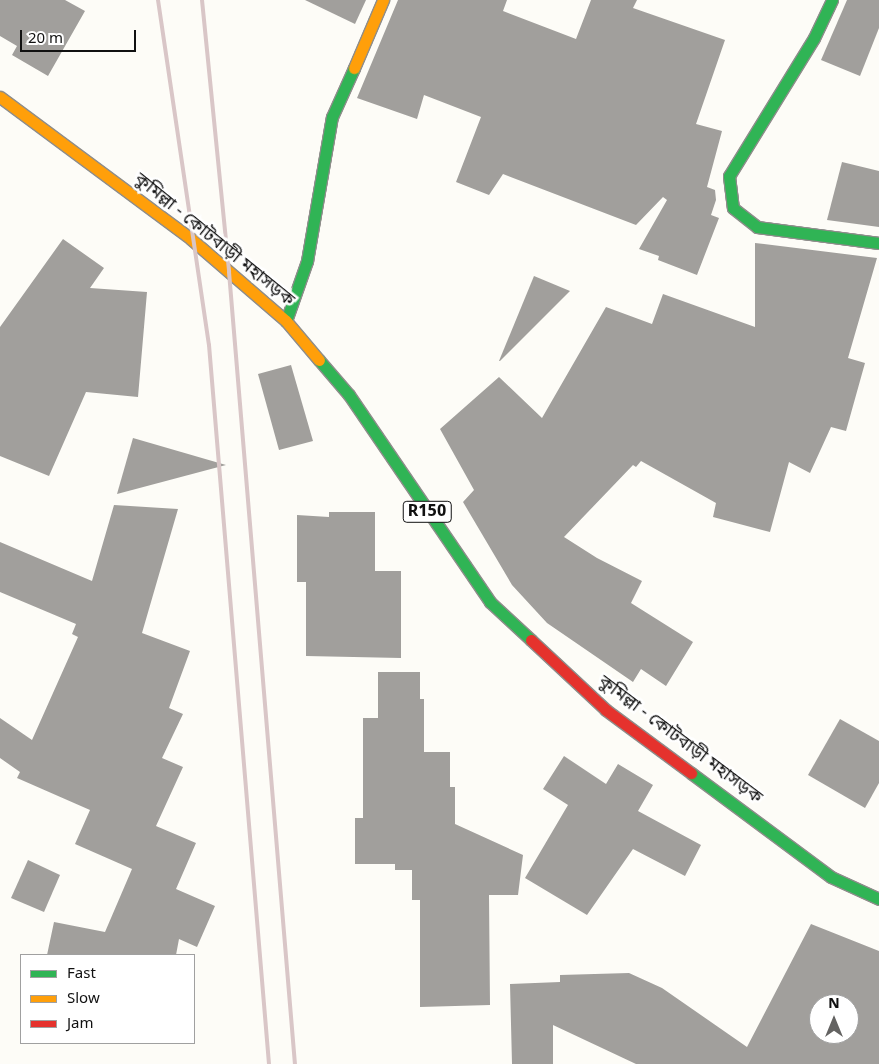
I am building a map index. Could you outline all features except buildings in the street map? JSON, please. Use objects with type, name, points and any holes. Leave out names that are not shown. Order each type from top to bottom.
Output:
[{"type":"main road","points":[[286,321],[307,261],[332,117],[383,0]]},
{"type":"main road","points":[[832,0],[814,38],[729,176],[733,208],[757,227],[879,243]]},
{"type":"main road","name":"কুমিল্লা - কোটবাড়ী মহাসড়ক","points":[[0,97],[191,239],[286,321],[349,395],[490,602],[606,710],[832,877],[879,898]]},
{"type":"railway","points":[[158,0],[209,345],[269,1064]]},
{"type":"railway","points":[[202,0],[229,272],[295,1064]]},
{"type":"traffic: fast","points":[[832,0],[814,38],[729,176],[733,208],[757,227],[879,243]]},
{"type":"traffic: fast","points":[[286,321],[307,261],[332,117],[354,68]]},
{"type":"traffic: fast","points":[[319,360],[349,395],[490,602],[531,640]]},
{"type":"traffic: fast","points":[[691,773],[831,877],[879,899]]},
{"type":"traffic: slow","points":[[354,68],[383,0]]},
{"type":"traffic: slow","points":[[0,97],[191,239],[286,321],[319,360]]},
{"type":"traffic: jam","points":[[531,640],[606,710],[691,773]]}]
